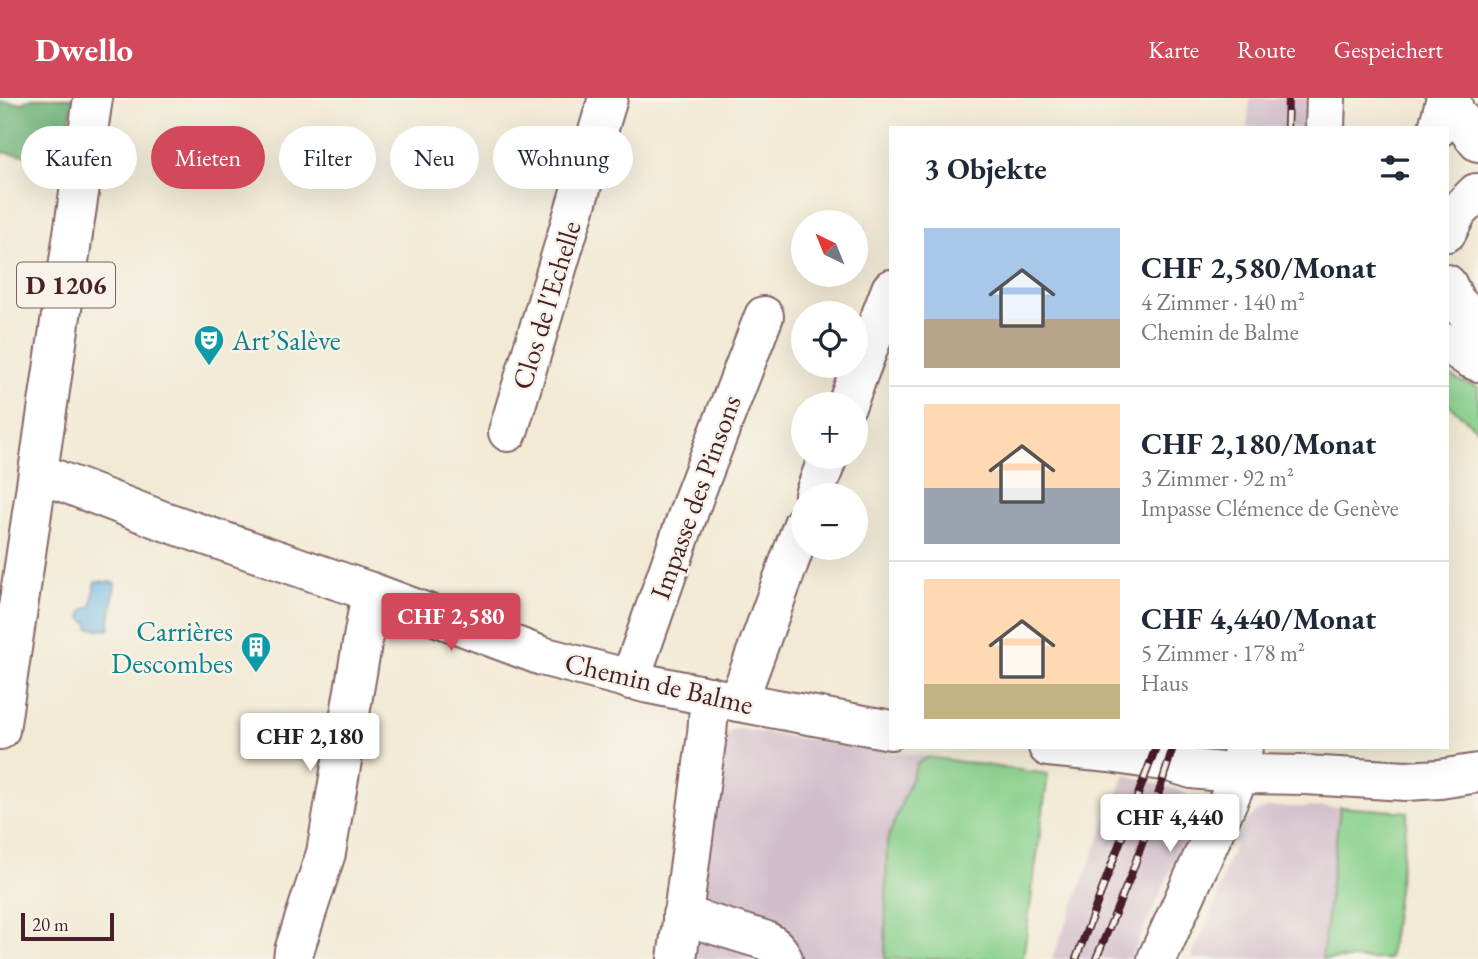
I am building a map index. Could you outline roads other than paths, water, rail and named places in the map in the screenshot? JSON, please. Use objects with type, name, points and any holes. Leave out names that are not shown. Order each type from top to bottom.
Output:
[{"type":"main road","name":"D 1206","points":[[0,730],[93,98]]},
{"type":"main road","name":"Clos de l'Echelle","points":[[508,432],[608,98]]},
{"type":"main road","points":[[1325,126],[1326,98]]},
{"type":"main road","points":[[1439,126],[1448,98]]},
{"type":"main road","points":[[1448,98],[1456,114],[1478,142]]},
{"type":"main road","points":[[1449,228],[1458,211],[1477,192]]},
{"type":"main road","points":[[1449,288],[1464,312],[1478,324]]},
{"type":"main road","points":[[852,392],[889,294]]},
{"type":"main road","name":"Impasse des Pinsons","points":[[630,680],[695,494],[764,316]]},
{"type":"main road","points":[[1449,344],[1478,362]]},
{"type":"main road","name":"Chemin de Balme","points":[[39,473],[161,520],[372,592],[542,656],[630,680],[889,730]]},
{"type":"main road","points":[[677,959],[707,734],[791,551]]},
{"type":"main road","points":[[293,959],[326,853],[372,592]]},
{"type":"main road","points":[[1069,749],[1169,762],[1192,769],[1242,761],[1306,775],[1406,781],[1478,773]]},
{"type":"main road","points":[[1157,959],[1242,761]]},
{"type":"main road","points":[[682,915],[771,943],[782,959]]},
{"type":"water","points":[[95,581],[115,583],[109,630],[89,628],[89,624],[82,618],[84,610],[92,607]]},
{"type":"railway","points":[[1287,126],[1288,98]]},
{"type":"railway","points":[[1076,959],[1155,749]]},
{"type":"railway","points":[[1096,959],[1131,875],[1172,749]]},
{"type":"place","name":"Art’Salève","points":[[209,367]]},
{"type":"place","name":"Carrières Descombes","points":[[256,674]]}]
